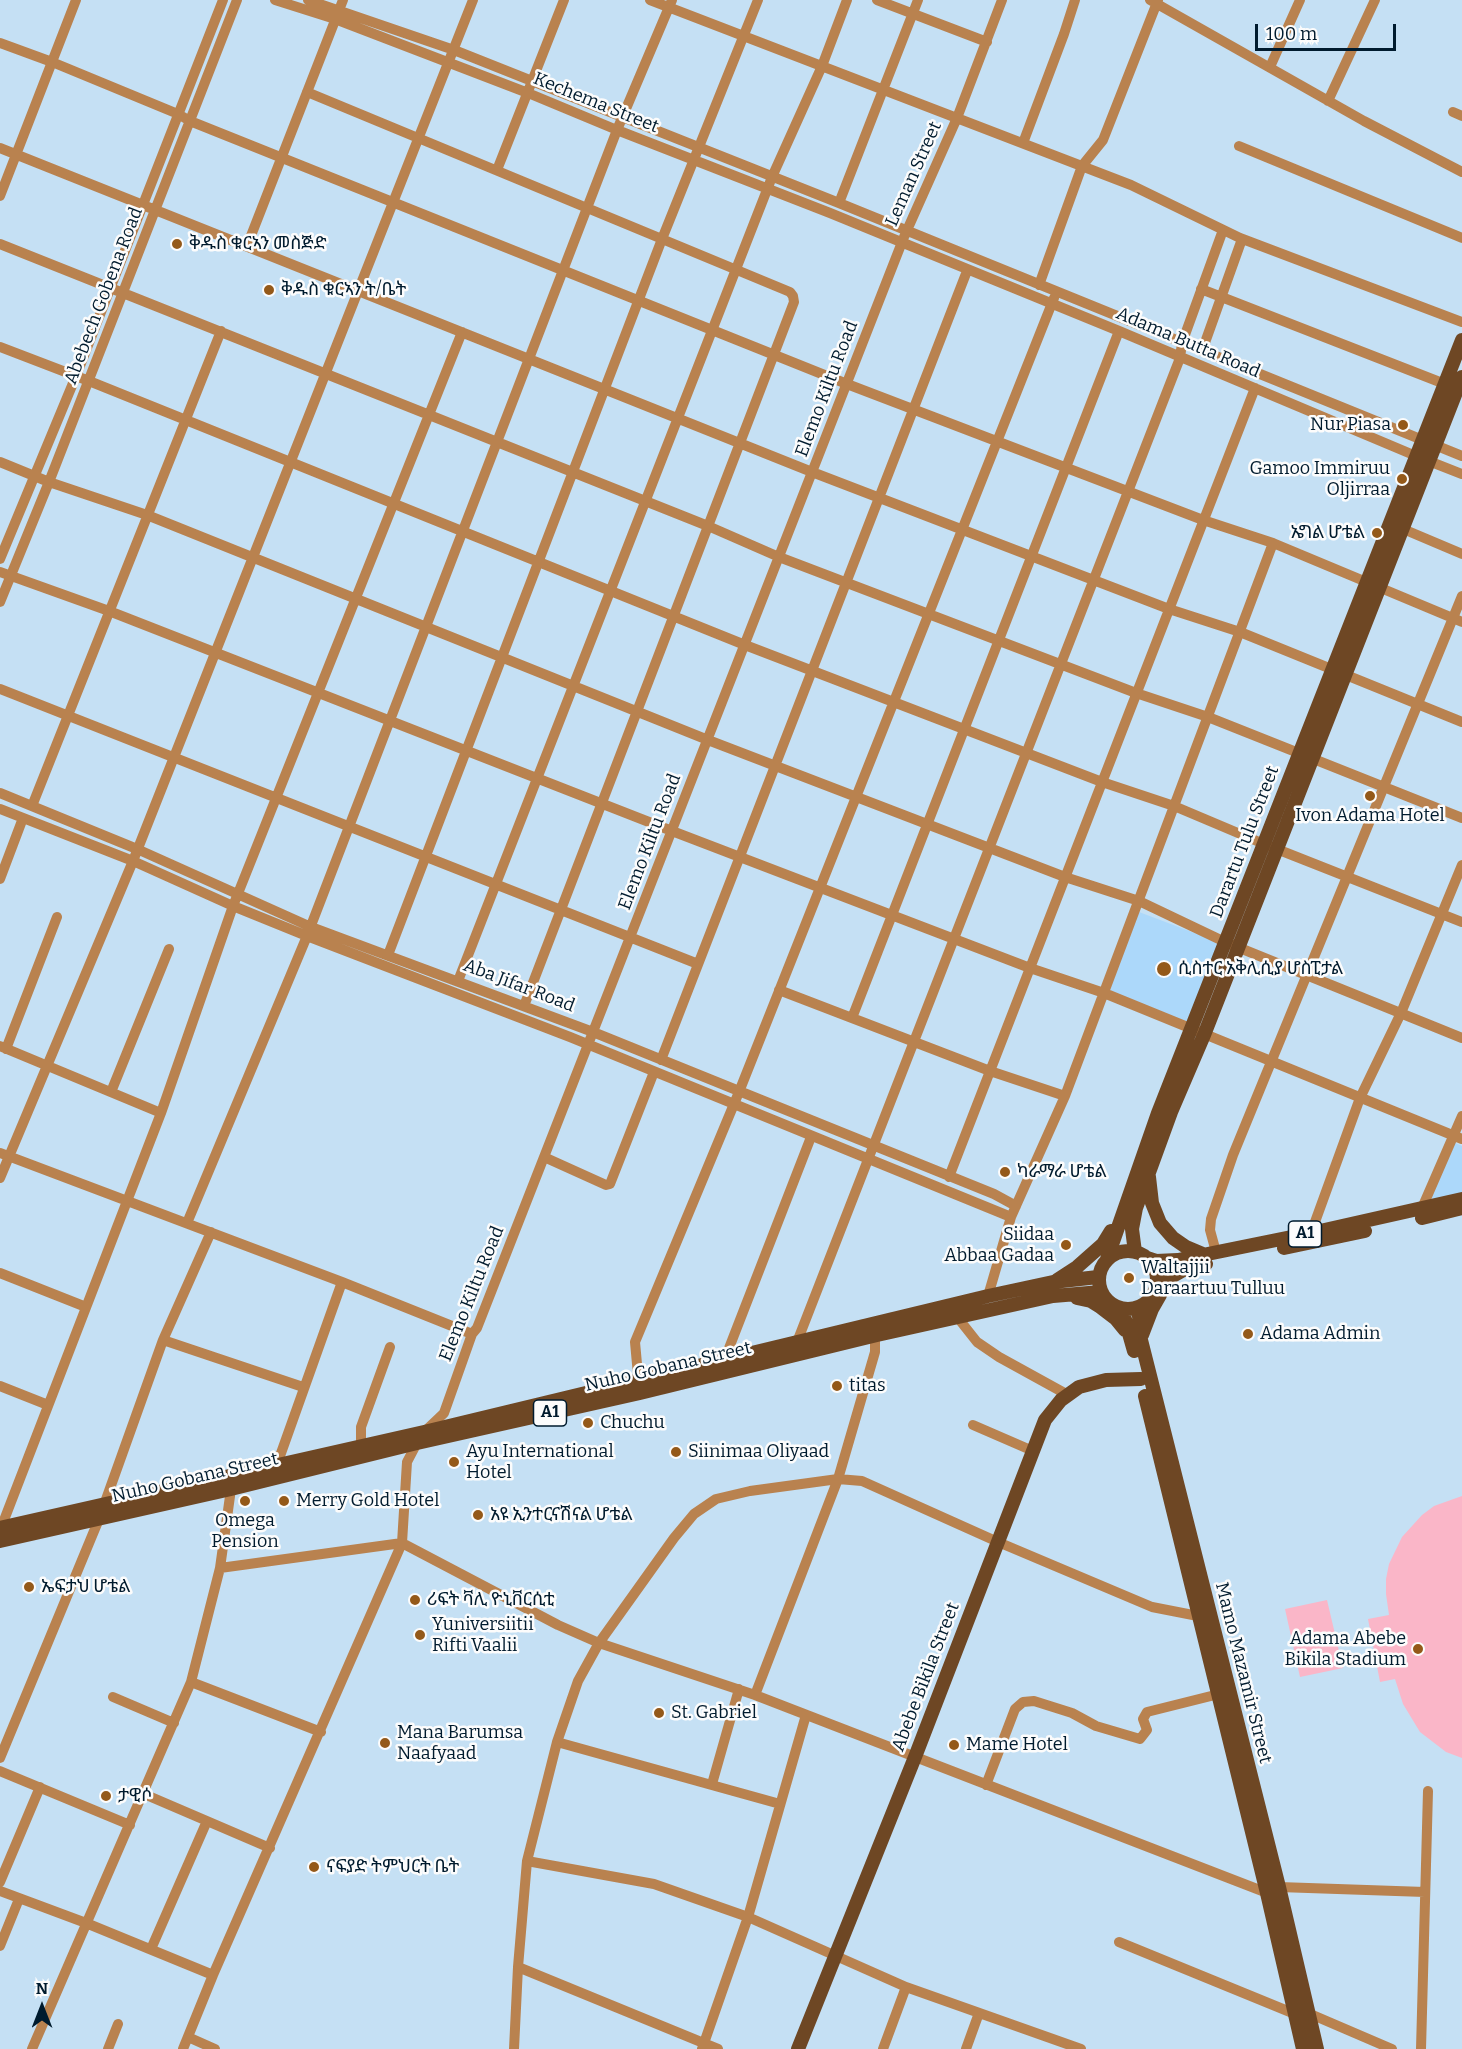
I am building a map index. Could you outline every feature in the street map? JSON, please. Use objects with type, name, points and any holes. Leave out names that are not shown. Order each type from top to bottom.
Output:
[{"type":"main road","name":"Darartu Tulu Street","points":[[1232,945],[1263,844],[1306,755],[1455,383],[1462,340]]},
{"type":"main road","name":"Darartu Tulu Street","points":[[1107,1259],[1158,1113],[1197,1032],[1232,945],[1277,850],[1306,755]]},
{"type":"main road","name":"Darartu Tulu Street","points":[[1141,1255],[1132,1229],[1136,1208],[1197,1032]]},
{"type":"main road","points":[[1148,1175],[1152,1203],[1160,1222],[1179,1242],[1211,1254]]},
{"type":"main road","points":[[1053,1282],[1077,1267],[1103,1244],[1114,1227],[1132,1189]]},
{"type":"main road","name":"A1","points":[[1156,1285],[1187,1268],[1462,1199]]},
{"type":"main road","name":"A1","points":[[1141,1255],[1156,1261],[1167,1261],[1312,1238],[1462,1208]]},
{"type":"main road","points":[[1120,1252],[1141,1255],[1153,1266],[1156,1275],[1152,1297],[1142,1305],[1131,1309],[1119,1308],[1108,1302],[1101,1292],[1098,1277],[1107,1259],[1120,1252]]},
{"type":"main road","points":[[1064,1296],[1091,1301],[1099,1305],[1136,1339],[1158,1297],[1187,1268]]},
{"type":"main road","name":"Nuho Gobana Street","points":[[0,1528],[103,1505],[274,1473],[876,1329],[988,1296],[1053,1282],[1098,1277]]},
{"type":"main road","name":"Nuho Gobana Street","points":[[639,1386],[798,1342],[958,1318],[1064,1296],[1101,1292]]},
{"type":"main road","name":"Mamo Mazamir Street","points":[[1142,1305],[1136,1339],[1141,1379],[1149,1393]]},
{"type":"main road","name":"Mamo Mazamir Street","points":[[1119,1308],[1136,1339],[1204,1615],[1276,1892],[1302,2013],[1317,2049]]},
{"type":"main road","name":"Abebe Bikila Street","points":[[798,2049],[915,1757],[1045,1420],[1060,1400],[1079,1387],[1106,1380],[1141,1379]]},
{"type":"main road","name":"Nuho Gobana Street","points":[[0,1541],[231,1489],[361,1445],[421,1437]]},
{"type":"main road","name":"Mamo Mazamir Street","points":[[1302,2013],[1303,2049]]},
{"type":"street","points":[[0,196],[76,0]]},
{"type":"street","name":"Abebech Gobena Road","points":[[0,559],[76,376],[223,0]]},
{"type":"street","name":"Abebech Gobena Road","points":[[0,602],[5,574],[49,482],[237,0]]},
{"type":"street","name":"Kechema Street","points":[[275,0],[339,10],[448,63],[768,188],[902,244]]},
{"type":"street","name":"Kechema Street","points":[[308,0],[454,50],[907,231]]},
{"type":"street","points":[[0,1178],[5,1155],[47,1066],[133,861],[473,0]]},
{"type":"street","points":[[497,170],[564,0]]},
{"type":"street","points":[[650,0],[671,4],[744,36],[1131,184],[1242,239],[1462,322]]},
{"type":"street","points":[[388,955],[638,300],[758,0]]},
{"type":"street","points":[[458,981],[772,177],[822,66],[847,0]]},
{"type":"street","points":[[877,0],[987,42]]},
{"type":"street","points":[[839,203],[918,0]]},
{"type":"street","name":"Leman Street","points":[[902,244],[957,118],[1002,0]]},
{"type":"street","points":[[1023,143],[1075,0]]},
{"type":"street","points":[[1270,67],[1300,0]]},
{"type":"street","points":[[1328,101],[1375,0]]},
{"type":"street","points":[[1039,285],[1082,166],[1103,140],[1155,1],[1364,122],[1462,172]]},
{"type":"street","points":[[187,1222],[309,932],[617,130],[671,4]]},
{"type":"street","points":[[247,246],[339,10]]},
{"type":"street","points":[[0,43],[847,384],[1203,520],[1273,543],[1457,620]]},
{"type":"street","points":[[307,92],[790,292],[793,296],[794,302],[524,1006]]},
{"type":"street","points":[[1239,146],[1462,238]]},
{"type":"street","points":[[0,148],[812,472],[1169,609],[1240,632],[1462,722]]},
{"type":"street","points":[[798,1342],[1180,358],[1182,343],[1223,230]]},
{"type":"street","name":"Adama Butta Road","points":[[907,231],[1202,351],[1427,451],[1462,474]]},
{"type":"street","points":[[1202,351],[1242,239]]},
{"type":"street","points":[[0,244],[708,525],[779,557],[1136,693],[1208,717],[1462,818]]},
{"type":"street","name":"Adama Butta Road","points":[[902,244],[1255,388],[1427,451],[1462,456]]},
{"type":"street","name":"Elemo Kiltu Road","points":[[421,1437],[444,1413],[472,1334],[477,1328],[902,244]]},
{"type":"street","points":[[661,1060],[967,271]]},
{"type":"street","points":[[1201,289],[1455,383]]},
{"type":"street","points":[[639,1386],[635,1342],[739,1092],[1056,292]]},
{"type":"street","points":[[32,806],[221,331]]},
{"type":"street","points":[[0,1528],[161,1113],[232,906],[462,332]]},
{"type":"street","points":[[852,1018],[1119,332]]},
{"type":"street","points":[[0,347],[745,645],[1102,782],[1174,806],[1277,850],[1462,922]]},
{"type":"street","points":[[949,1177],[1255,388]]},
{"type":"street","points":[[0,462],[49,482],[147,515],[775,766],[1065,877],[1139,901],[1232,945],[1462,1038]]},
{"type":"street","points":[[1396,526],[1462,554]]},
{"type":"street","points":[[988,1296],[1011,1217],[1065,1096],[1273,543]]},
{"type":"street","points":[[5,574],[109,611],[820,888],[1030,968],[1104,993],[1458,1137]]},
{"type":"street","points":[[1211,1254],[1210,1219],[1233,1155],[1418,704],[1457,620],[1462,596]]},
{"type":"street","points":[[0,689],[698,964]]},
{"type":"street","name":"Aba Jifar Road","points":[[0,793],[137,849],[237,895],[309,932],[1011,1217]]},
{"type":"street","name":"Aba Jifar Road","points":[[0,809],[133,861],[232,906],[388,955],[593,1032],[994,1194],[1016,1206]]},
{"type":"street","points":[[0,879],[23,819]]},
{"type":"street","points":[[1312,1238],[1360,1098],[1401,1013],[1462,865]]},
{"type":"street","points":[[57,917],[3,1047],[161,1113]]},
{"type":"street","points":[[111,1092],[169,949]]},
{"type":"street","points":[[779,990],[990,1071],[1065,1096]]},
{"type":"street","points":[[544,1157],[606,1185],[610,1184],[654,1072]]},
{"type":"street","points":[[1422,1208],[1458,1137],[1462,1116]]},
{"type":"street","points":[[724,1361],[812,1137]]},
{"type":"street","points":[[5,1155],[187,1222],[472,1334]]},
{"type":"street","points":[[0,1758],[99,1519],[163,1340],[211,1232]]},
{"type":"street","points":[[0,1274],[86,1307]]},
{"type":"street","points":[[274,1473],[342,1282]]},
{"type":"street","points":[[953,1305],[958,1318],[977,1342],[999,1357],[1068,1395]]},
{"type":"street","points":[[755,1695],[838,1479],[875,1352],[876,1329]]},
{"type":"street","points":[[163,1340],[303,1387]]},
{"type":"street","points":[[361,1445],[361,1426],[390,1347]]},
{"type":"street","points":[[0,1386],[48,1405]]},
{"type":"street","points":[[973,1425],[1033,1451]]},
{"type":"street","points":[[183,2049],[213,1975],[402,1543],[405,1472],[407,1462],[421,1437]]},
{"type":"street","points":[[514,2049],[527,1861],[557,1742],[578,1681],[599,1643],[694,1514],[716,1499],[750,1491],[850,1479],[868,1484],[1152,1607],[1204,1615]]},
{"type":"street","points":[[32,2049],[191,1682],[220,1568],[231,1489]]},
{"type":"street","points":[[220,1568],[402,1543],[558,1625],[599,1643],[739,1689],[987,1785],[1276,1892],[1425,1892]]},
{"type":"street","points":[[191,1682],[321,1732]]},
{"type":"street","points":[[712,1784],[739,1689]]},
{"type":"street","points":[[987,1785],[1015,1709],[1023,1702],[1034,1701],[1072,1713],[1096,1726],[1140,1739],[1147,1730],[1143,1719],[1147,1712],[1224,1692]]},
{"type":"street","points":[[113,1697],[174,1723]]},
{"type":"street","points":[[703,2046],[748,1917],[806,1715]]},
{"type":"street","points":[[557,1742],[780,1804]]},
{"type":"street","points":[[0,1771],[130,1825]]},
{"type":"street","points":[[0,1882],[40,1787]]},
{"type":"street","points":[[1421,2049],[1428,1791]]},
{"type":"street","points":[[144,1794],[270,1848]]},
{"type":"street","points":[[151,1950],[207,1821]]},
{"type":"street","points":[[527,1861],[654,1884],[748,1917],[906,1987],[1061,2046],[1081,2049]]},
{"type":"street","points":[[0,1891],[213,1975]]},
{"type":"street","points":[[0,1946],[19,1899]]},
{"type":"street","points":[[1119,1942],[1392,2049]]},
{"type":"street","points":[[518,1967],[703,2046],[718,2049]]},
{"type":"street","points":[[883,2049],[906,1987]]},
{"type":"street","points":[[966,2049],[979,2013]]},
{"type":"street","points":[[108,2049],[118,2024]]},
{"type":"street","points":[[188,2037],[215,2049]]},
{"type":"shaded area","name":"ሲስተር አቅሊሲያ ሆስፒታል","points":[[1139,912],[1221,943],[1189,1025],[1107,995]]},
{"type":"shaded area","points":[[1455,1143],[1462,1146],[1462,1195],[1428,1203]]},
{"type":"shaded area","name":"Adama Abebe Bikila Stadium","points":[[1462,1496],[1462,1758],[1446,1752],[1420,1732],[1403,1704],[1395,1679],[1380,1682],[1368,1619],[1389,1615],[1386,1579],[1389,1564],[1402,1537],[1422,1515],[1434,1506]]},
{"type":"shaded area","points":[[1327,1600],[1343,1668],[1300,1677],[1285,1609]]},
{"type":"place","name":"ቅዱስ ቁርኣን መስጅድ","points":[[177,244]]},
{"type":"place","name":"ቅዱስ ቁርኣን ት/ቤት","points":[[269,290]]},
{"type":"place","name":"Nur Piasa","points":[[1403,425]]},
{"type":"place","name":"Gamoo Immiruu Oljirraa","points":[[1402,479]]},
{"type":"place","name":"ኤግል ሆቴል","points":[[1377,533]]},
{"type":"place","name":"Ivon Adama Hotel","points":[[1370,796]]},
{"type":"place","name":"ሲስተር አቅሊሲያ ሆስፒታል","points":[[1164,969]]},
{"type":"place","name":"ካራማራ ሆቴል","points":[[1005,1172]]},
{"type":"place","name":"Siidaa Abbaa Gadaa","points":[[1066,1245]]},
{"type":"place","name":"Waltajjii Daraartuu Tulluu","points":[[1129,1278]]},
{"type":"place","name":"Adama Admin","points":[[1248,1334]]},
{"type":"place","name":"titas","points":[[837,1386]]},
{"type":"place","name":"Chuchu","points":[[588,1423]]},
{"type":"place","name":"Siinimaa Oliyaad","points":[[676,1452]]},
{"type":"place","name":"Ayu International Hotel","points":[[454,1462]]},
{"type":"place","name":"Omega Pension","points":[[245,1501]]},
{"type":"place","name":"Merry Gold Hotel","points":[[284,1501]]},
{"type":"place","name":"አዩ ኢንተርናሽናል ሆቴል","points":[[478,1515]]},
{"type":"place","name":"ኤፍታህ ሆቴል","points":[[29,1587]]},
{"type":"place","name":"ሪፍት ቫሊ ዮኒቨርሲቲ","points":[[415,1600]]},
{"type":"place","name":"Yuniversiitii Rifti Vaalii","points":[[420,1635]]},
{"type":"place","name":"Adama Abebe Bikila Stadium","points":[[1418,1649]]},
{"type":"place","name":"St. Gabriel","points":[[659,1713]]},
{"type":"place","name":"Mana Barumsa Naafyaad","points":[[385,1743]]},
{"type":"place","name":"Mame Hotel","points":[[954,1745]]},
{"type":"place","name":"ታዊሶ","points":[[106,1796]]},
{"type":"place","name":"ናፍያድ ትምህርት ቤት","points":[[314,1867]]}]
